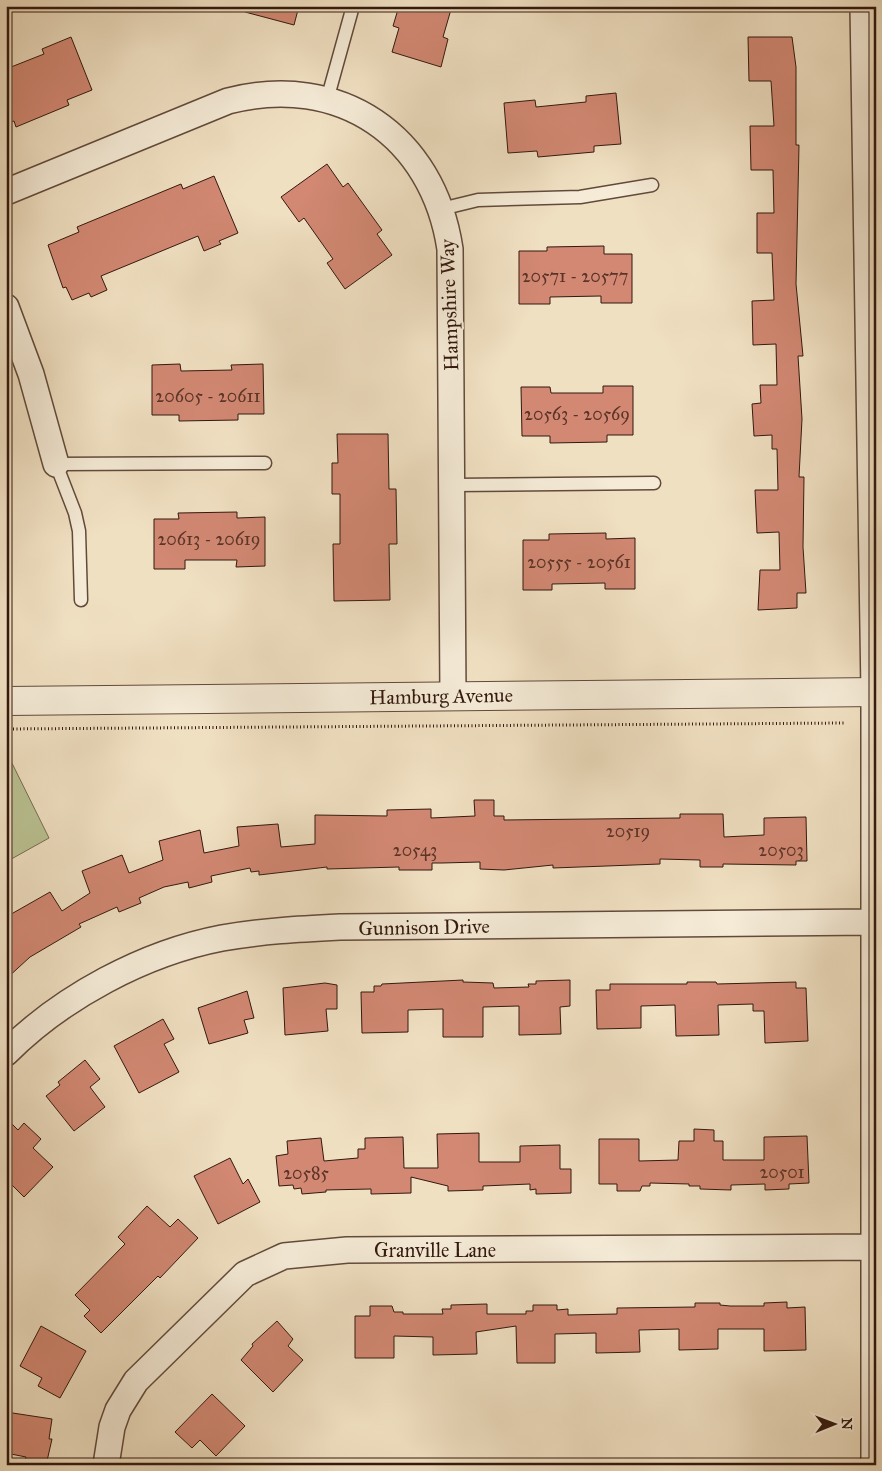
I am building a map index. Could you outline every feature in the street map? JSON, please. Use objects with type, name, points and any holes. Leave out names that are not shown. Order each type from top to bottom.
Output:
[{"type":"street","points":[[863,6],[871,237],[875,692],[874,1465]]},
{"type":"street","name":"Hampshire Way","points":[[6,192],[228,101],[282,94],[327,100],[340,104],[373,120],[405,148],[428,179],[441,209],[450,256],[453,696]]},
{"type":"street","points":[[6,308],[22,348],[43,412],[56,464]]},
{"type":"street","name":"Hamburg Avenue","points":[[6,701],[875,692]]},
{"type":"street","name":"Gunnison Drive","points":[[6,1053],[25,1036],[63,1008],[121,974],[191,946],[249,934],[278,930],[346,927],[874,922]]},
{"type":"street","name":"Granville Lane","points":[[106,1465],[110,1436],[118,1410],[136,1381],[245,1274],[284,1256],[347,1250],[874,1247]]},
{"type":"lane","points":[[327,100],[353,6]]},
{"type":"lane","points":[[441,209],[478,200],[580,197],[652,185]]},
{"type":"lane","points":[[81,600],[79,531],[75,513],[56,464],[265,463]]},
{"type":"lane","points":[[452,485],[654,483]]},
{"type":"path","points":[[138,6],[142,9]]},
{"type":"path","points":[[6,729],[844,722]]},
{"type":"green space","points":[[6,751],[49,838],[6,862]]},
{"type":"building","points":[[246,6],[299,6],[294,25],[245,12]]},
{"type":"building","points":[[399,6],[452,6],[443,37],[448,39],[441,67],[392,52],[399,28],[393,26]]},
{"type":"building","points":[[71,37],[92,90],[67,100],[69,105],[16,127],[14,121],[6,124],[6,69],[44,54],[42,49]]},
{"type":"building","points":[[748,37],[792,37],[796,67],[796,145],[799,145],[796,284],[803,356],[798,356],[802,419],[799,477],[804,477],[803,547],[806,593],[797,593],[797,608],[758,610],[760,570],[780,570],[779,532],[757,533],[755,490],[778,490],[777,449],[772,449],[772,435],[754,436],[752,404],[761,403],[760,385],[777,385],[776,344],[753,345],[752,301],[774,300],[772,253],[757,253],[757,213],[774,213],[773,170],[751,170],[750,126],[774,126],[771,81],[749,81]]},
{"type":"building","points":[[616,93],[621,144],[594,146],[594,152],[538,157],[537,151],[508,153],[504,103],[535,100],[536,107],[586,102],[586,96]]},
{"type":"building","points":[[327,164],[343,187],[348,183],[382,230],[377,234],[392,255],[345,289],[327,263],[333,259],[304,218],[299,222],[281,197]]},
{"type":"building","points":[[214,176],[238,233],[219,241],[221,244],[204,251],[198,236],[101,276],[107,290],[91,297],[89,293],[72,300],[66,287],[63,288],[48,245],[79,232],[77,227],[181,184],[183,189]]},
{"type":"building","points":[[604,246],[604,254],[632,254],[632,303],[601,303],[601,296],[550,297],[550,304],[519,304],[519,251],[547,251],[547,247]]},
{"type":"building","points":[[180,364],[181,371],[232,370],[231,365],[263,364],[264,414],[238,414],[238,420],[179,421],[179,415],[152,415],[152,365]]},
{"type":"building","points":[[603,386],[633,386],[633,435],[607,435],[607,442],[550,443],[550,436],[522,436],[521,387],[550,387],[551,393],[603,393]]},
{"type":"building","points":[[337,434],[388,434],[389,489],[396,489],[397,544],[389,544],[390,600],[334,601],[333,544],[340,544],[340,494],[332,494],[332,463],[338,463]]},
{"type":"building","points":[[237,512],[237,518],[265,517],[265,566],[236,567],[237,560],[185,560],[185,569],[154,569],[154,519],[179,519],[178,513]]},
{"type":"building","points":[[606,533],[606,539],[635,538],[635,589],[605,589],[605,583],[552,584],[552,590],[523,590],[523,540],[549,540],[549,534]]},
{"type":"building","points":[[474,800],[494,800],[494,816],[504,816],[504,820],[680,818],[680,814],[723,814],[724,837],[764,835],[764,818],[806,817],[807,861],[796,861],[796,865],[723,864],[723,867],[700,867],[700,860],[660,859],[660,864],[553,868],[553,865],[504,870],[480,869],[480,862],[432,863],[432,870],[399,870],[399,867],[327,869],[327,867],[259,875],[259,871],[251,872],[250,868],[211,876],[212,882],[189,888],[188,882],[164,887],[139,898],[141,903],[119,912],[117,907],[79,924],[81,927],[30,957],[6,979],[6,917],[50,892],[62,911],[90,893],[82,871],[122,855],[129,873],[163,860],[159,841],[200,830],[204,853],[239,846],[237,827],[278,824],[281,847],[315,844],[315,815],[387,816],[387,810],[431,809],[431,818],[475,816]]},
{"type":"building","points":[[463,980],[463,982],[493,983],[494,988],[529,987],[528,984],[536,984],[536,981],[570,980],[570,1006],[560,1007],[561,1034],[519,1035],[519,1006],[483,1007],[483,1037],[443,1037],[443,1009],[408,1010],[408,1032],[362,1033],[361,992],[374,992],[374,986],[381,986],[382,984]]},
{"type":"building","points":[[687,982],[716,982],[717,984],[796,982],[796,988],[806,988],[808,1041],[765,1043],[764,1011],[753,1011],[753,1004],[718,1005],[719,1035],[676,1036],[675,1005],[641,1006],[641,1028],[597,1029],[596,990],[610,990],[610,984],[687,984]]},
{"type":"building","points":[[325,983],[337,985],[337,1009],[326,1009],[328,1031],[285,1035],[283,988]]},
{"type":"building","points":[[247,991],[254,1018],[244,1020],[248,1033],[209,1044],[198,1008]]},
{"type":"building","points":[[163,1019],[174,1039],[164,1044],[179,1072],[139,1093],[114,1046]]},
{"type":"building","points":[[85,1060],[100,1079],[90,1087],[105,1107],[74,1131],[46,1096],[60,1085],[58,1082]]},
{"type":"building","points":[[6,1118],[18,1130],[24,1123],[41,1139],[33,1148],[53,1167],[24,1197],[6,1179]]},
{"type":"building","points":[[694,1129],[714,1130],[714,1141],[723,1141],[723,1160],[764,1160],[764,1137],[807,1136],[809,1183],[789,1184],[789,1189],[765,1190],[765,1184],[731,1185],[731,1190],[700,1189],[700,1186],[689,1186],[689,1184],[650,1183],[650,1186],[642,1186],[640,1191],[617,1191],[617,1184],[599,1184],[599,1139],[639,1139],[639,1161],[678,1160],[679,1141],[694,1141]]},
{"type":"building","points":[[479,1133],[479,1162],[520,1162],[520,1146],[560,1145],[560,1169],[571,1169],[571,1193],[536,1194],[536,1189],[530,1190],[530,1184],[483,1186],[483,1190],[448,1191],[448,1186],[411,1177],[411,1193],[371,1194],[371,1189],[326,1190],[326,1192],[302,1194],[301,1188],[294,1189],[293,1185],[279,1186],[276,1156],[288,1154],[287,1141],[321,1138],[324,1161],[358,1158],[358,1149],[365,1149],[365,1138],[403,1137],[404,1168],[438,1168],[437,1134]]},
{"type":"building","points":[[230,1158],[243,1184],[248,1179],[260,1202],[218,1224],[194,1176]]},
{"type":"building","points":[[147,1206],[170,1227],[178,1219],[198,1238],[160,1278],[158,1276],[101,1333],[84,1316],[90,1310],[75,1295],[125,1244],[118,1237]]},
{"type":"building","points":[[787,1302],[787,1308],[805,1307],[806,1350],[764,1351],[764,1329],[718,1329],[718,1349],[679,1350],[679,1329],[639,1330],[640,1352],[596,1353],[596,1333],[555,1334],[555,1363],[517,1363],[516,1326],[476,1332],[477,1354],[433,1355],[433,1337],[394,1336],[394,1358],[355,1358],[355,1316],[370,1316],[370,1306],[392,1306],[394,1312],[403,1312],[403,1314],[443,1314],[442,1309],[451,1309],[451,1305],[487,1304],[487,1314],[526,1314],[526,1311],[533,1311],[533,1305],[557,1305],[557,1310],[568,1309],[568,1315],[617,1314],[617,1308],[695,1307],[695,1303],[764,1306],[764,1303]]},
{"type":"building","points":[[277,1321],[293,1339],[288,1346],[303,1360],[273,1392],[241,1360],[253,1346],[252,1344]]},
{"type":"building","points":[[41,1326],[86,1351],[60,1398],[38,1386],[42,1378],[20,1366]]},
{"type":"building","points":[[212,1394],[245,1426],[216,1456],[200,1440],[192,1448],[175,1432]]},
{"type":"building","points":[[6,1412],[52,1419],[49,1439],[52,1439],[47,1461],[44,1461],[44,1465],[24,1465],[26,1457],[6,1453]]}]
